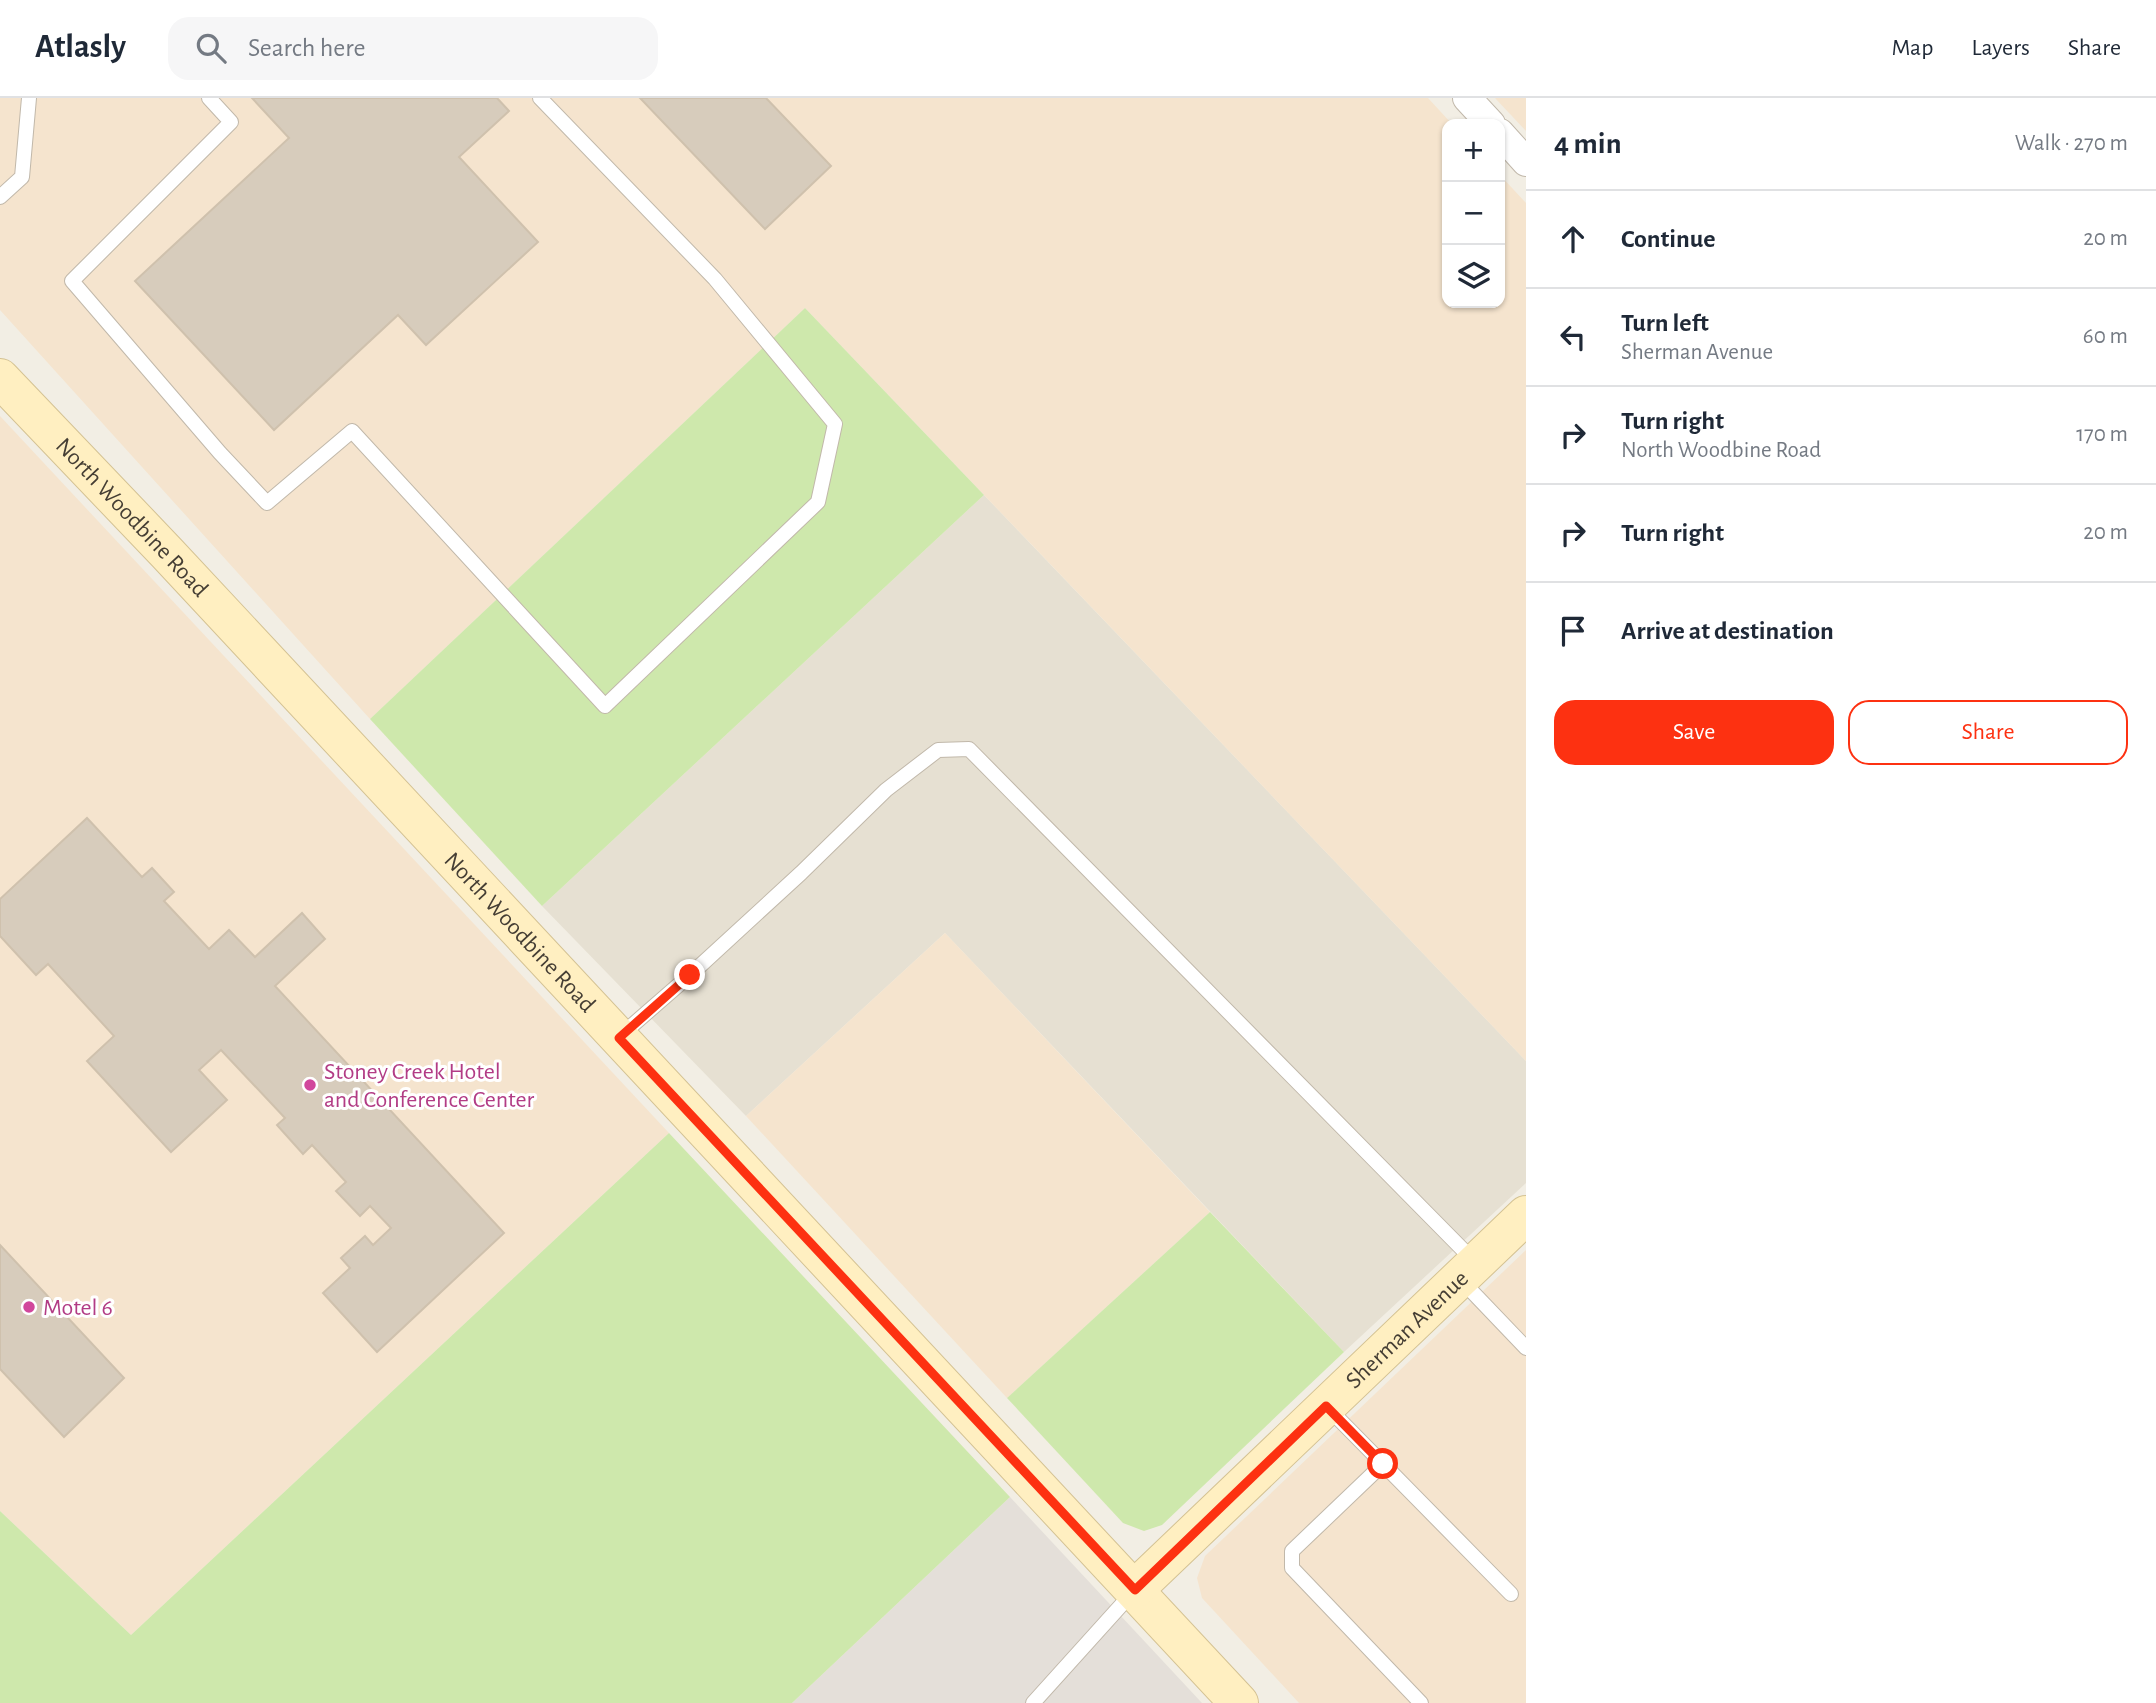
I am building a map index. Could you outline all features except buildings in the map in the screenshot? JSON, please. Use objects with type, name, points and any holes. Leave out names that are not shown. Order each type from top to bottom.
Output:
[{"type":"street","points":[[1467,98],[1486,119]]},
{"type":"street","points":[[1505,139],[1526,162]]},
{"type":"street","name":"North Woodbine Road","points":[[0,378],[167,552],[1239,1703]]},
{"type":"street","name":"Sherman Avenue","points":[[1135,1590],[1526,1215]]},
{"type":"lane","points":[[0,197],[22,177],[29,98]]},
{"type":"lane","points":[[209,98],[231,122],[72,281],[220,453],[267,503],[352,431],[605,706],[818,502],[835,424],[715,279],[540,98]]},
{"type":"lane","points":[[619,1038],[761,910],[886,790],[938,750],[969,749],[1468,1271],[1526,1348]]},
{"type":"lane","points":[[1326,1406],[1511,1594]]},
{"type":"lane","points":[[1383,1464],[1292,1551],[1292,1568],[1420,1703]]},
{"type":"lane","points":[[1033,1703],[1135,1590]]},
{"type":"shaded area","points":[[0,98],[1428,98],[1447,119],[1442,119],[1442,308],[1505,308],[1505,180],[1526,203],[1526,1061],[805,308],[370,719],[0,310]]},
{"type":"shaded area","points":[[1495,98],[1526,98],[1526,131]]},
{"type":"shaded area","points":[[0,416],[669,1133],[131,1635],[0,1511]]},
{"type":"shaded area","points":[[984,495],[1526,1061],[1526,1183],[1344,1352],[945,933],[746,1116],[542,906]]},
{"type":"shaded area","points":[[945,933],[1210,1212],[1007,1398],[746,1116]]},
{"type":"shaded area","points":[[1526,1250],[1526,1703],[1299,1703],[1202,1598],[1197,1578],[1205,1556]]},
{"type":"shaded area","points":[[1010,1497],[1202,1703],[792,1703]]},
{"type":"green space","points":[[805,308],[984,495],[542,906],[370,719]]},
{"type":"green space","points":[[669,1133],[1010,1497],[792,1703],[0,1703],[0,1511],[131,1635]]},
{"type":"green space","points":[[1210,1212],[1344,1352],[1162,1525],[1144,1531],[1123,1523],[1007,1398]]},
{"type":"place","name":"Stoney Creek Hotel and Conference Center","points":[[310,1085]]},
{"type":"place","name":"Motel 6","points":[[29,1307]]},
{"type":"route","points":[[690,975],[619,1038],[1135,1590],[1326,1406],[1383,1464]]}]
